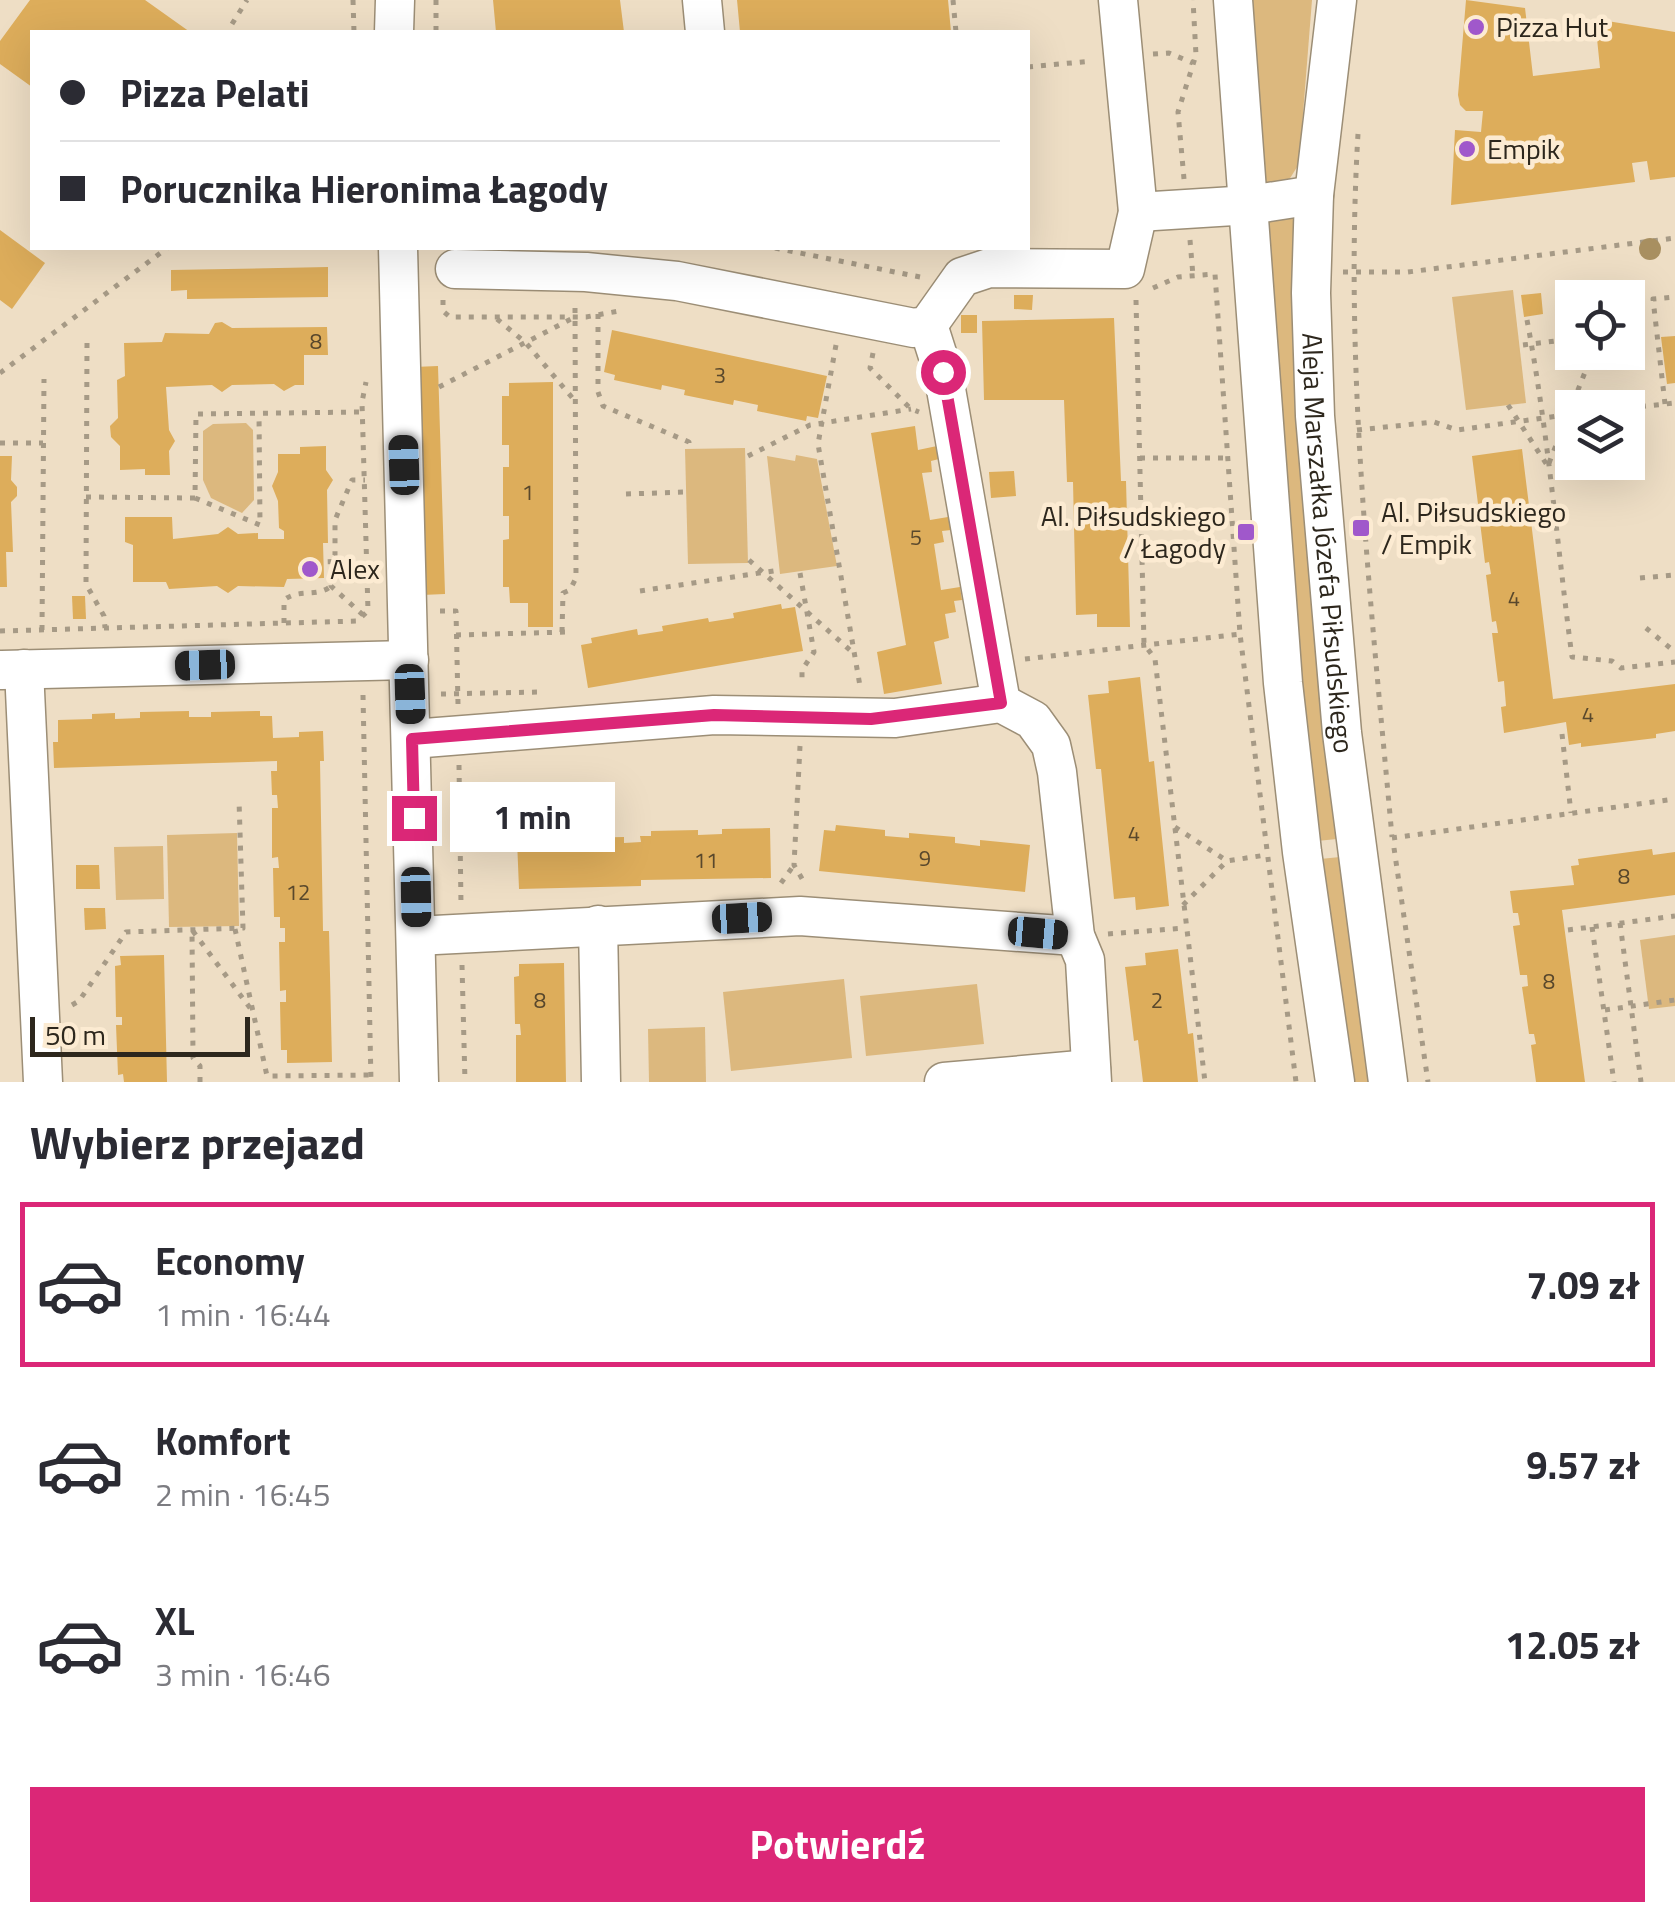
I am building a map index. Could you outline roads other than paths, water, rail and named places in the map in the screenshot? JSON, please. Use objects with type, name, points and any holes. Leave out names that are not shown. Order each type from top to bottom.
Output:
[{"type":"street","points":[[394,30],[395,0]]},
{"type":"street","points":[[702,0],[705,30]]},
{"type":"street","points":[[448,282],[586,272],[677,282],[914,328],[928,325],[962,277],[990,268],[1131,282],[1138,212],[1118,0]]},
{"type":"street","name":"Aleja Marszałka Józefa Piłsudskiego","points":[[1233,0],[1283,683],[1335,1082]]},
{"type":"street","name":"Aleja Marszałka Józefa Piłsudskiego","points":[[1337,0],[1314,194],[1315,416],[1330,628],[1357,867],[1388,1082]]},
{"type":"street","points":[[1138,212],[1250,205],[1314,194]]},
{"type":"street","points":[[398,250],[419,1082]]},
{"type":"street","points":[[928,325],[943,372],[1001,703]]},
{"type":"street","points":[[42,1082],[40,1010],[12,670],[410,677]]},
{"type":"street","points":[[412,739],[714,715],[871,719],[1001,703],[1033,720],[1042,727],[1051,745],[1057,772],[1075,936],[1085,960],[1091,1076],[944,1082]]},
{"type":"street","points":[[416,936],[822,916],[1075,936]]},
{"type":"street","points":[[598,925],[602,1082]]},
{"type":"place","name":"Pizza Hut","points":[[1476,27]]},
{"type":"place","name":"Empik","points":[[1467,149]]},
{"type":"place","name":"Al. Piłsudskiego / Empik","points":[[1361,528]]},
{"type":"place","name":"Al. Piłsudskiego / Łagody","points":[[1246,532]]},
{"type":"place","name":"Alex","points":[[310,569]]}]
